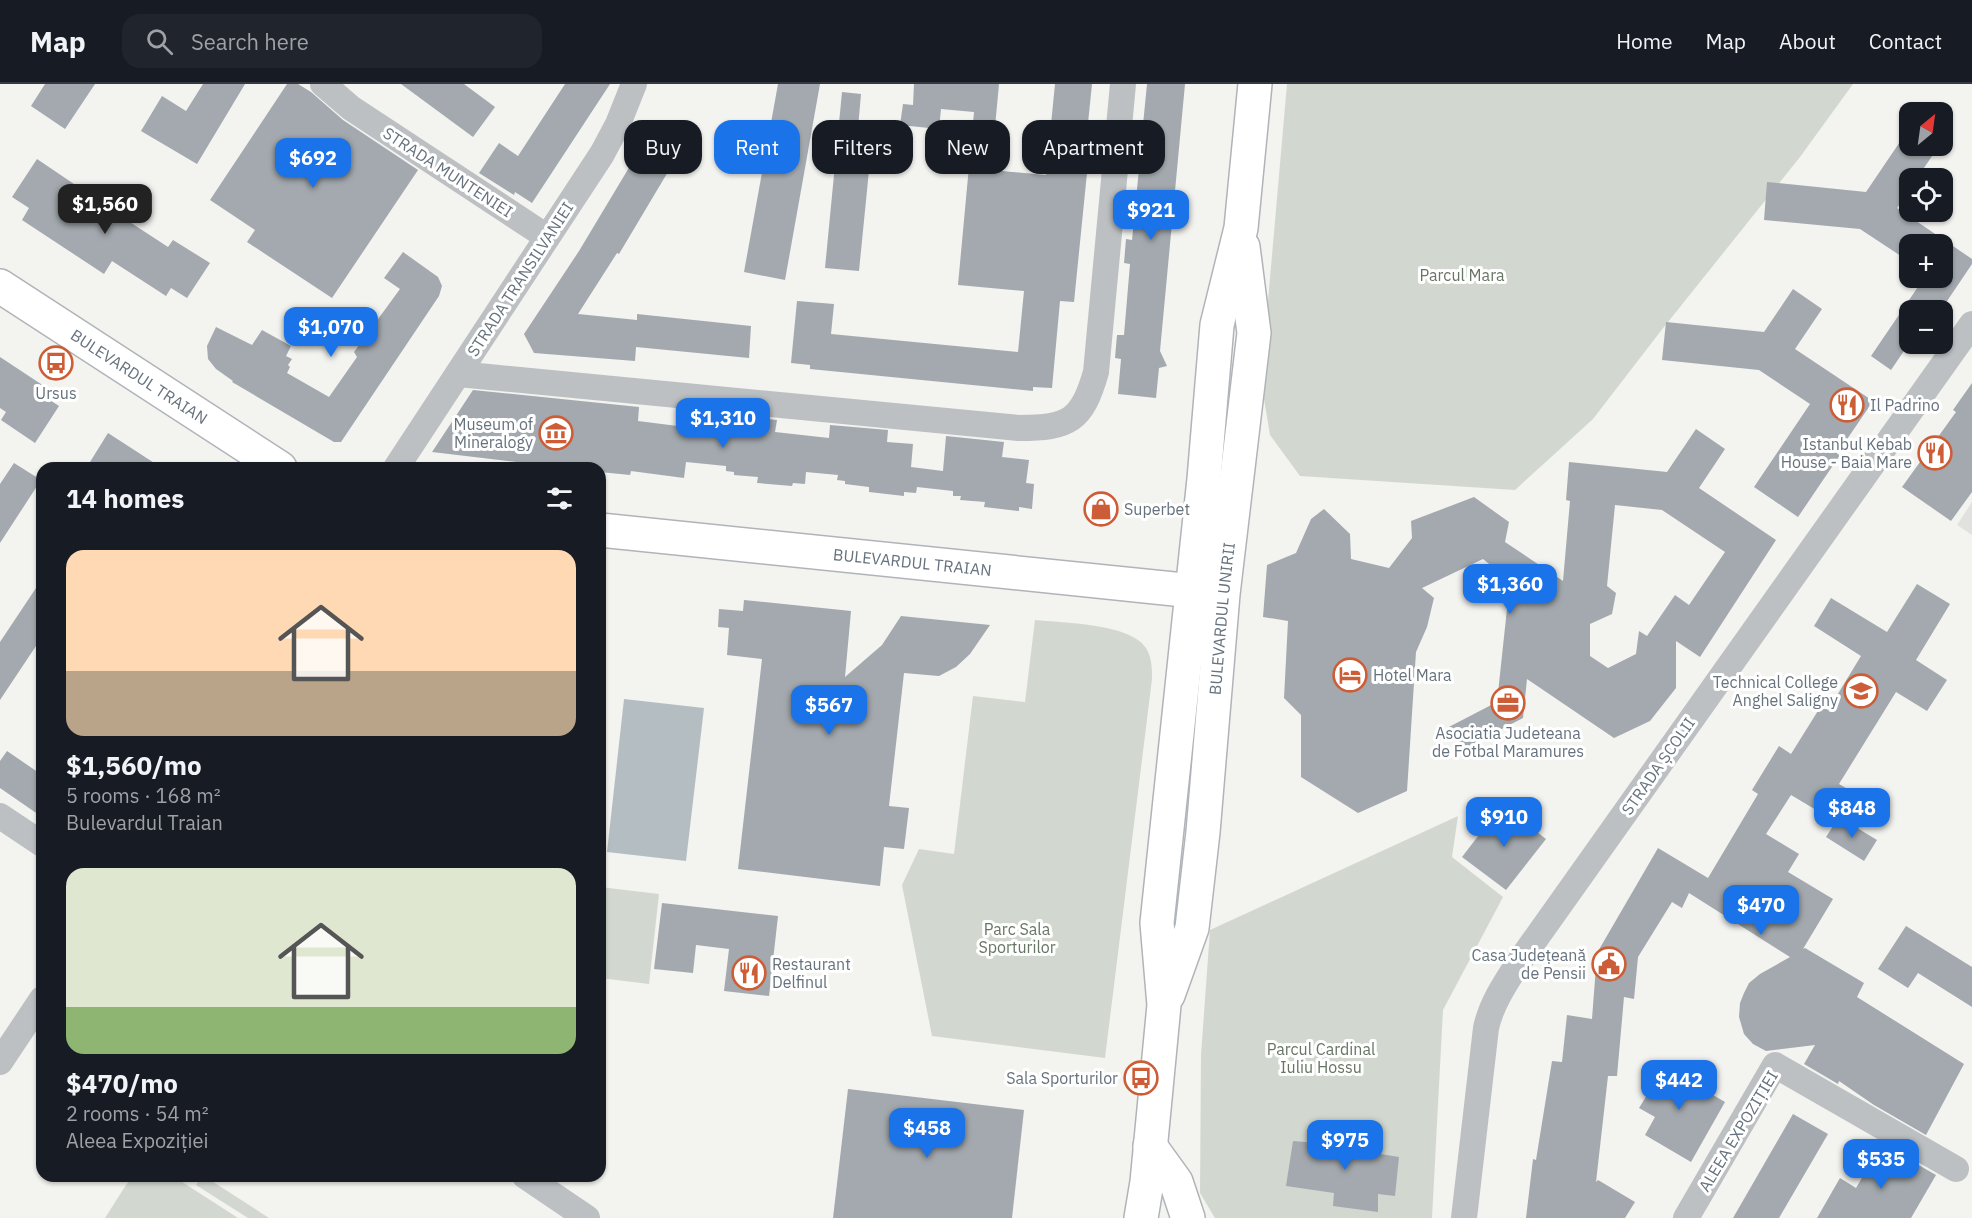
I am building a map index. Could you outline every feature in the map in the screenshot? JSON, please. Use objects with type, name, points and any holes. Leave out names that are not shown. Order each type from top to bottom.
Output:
[{"type":"main road","name":"BULEVARDUL UNIRII","points":[[1141,1218],[1164,1005],[1192,928],[1205,810],[1208,593],[1254,333],[1241,228],[1255,84]]},
{"type":"main road","name":"BULEVARDUL TRAIAN","points":[[0,286],[271,462]]},
{"type":"main road","name":"BULEVARDUL TRAIAN","points":[[606,531],[1208,593]]},
{"type":"main road","points":[[1150,1146],[1176,1182],[1188,1218]]},
{"type":"street","name":"STRADA MUNTENIEI","points":[[323,84],[351,108],[547,237]]},
{"type":"street","name":"STRADA TRANSILVANIEI","points":[[400,462],[602,154],[618,124],[634,84]]},
{"type":"street","points":[[458,374],[1019,428],[1047,428],[1075,418],[1089,398],[1096,372],[1123,84]]},
{"type":"street","name":"STRADA ȘCOLII","points":[[1464,1218],[1486,1028],[1492,1008],[1502,989],[1972,324]]},
{"type":"street","points":[[0,816],[36,840]]},
{"type":"street","points":[[0,1062],[36,1008]]},
{"type":"street","name":"ALEEA EXPOZIȚIEI","points":[[1686,1218],[1775,1065],[1956,1169]]},
{"type":"street","points":[[534,1182],[587,1218]]},
{"type":"shaded area","points":[[1972,502],[1972,535],[1957,525]]},
{"type":"shaded area","points":[[624,699],[704,708],[686,861],[607,852]]},
{"type":"green space","name":"Parcul Mara","points":[[1287,84],[1853,84],[1800,157],[1593,419],[1515,490],[1300,476],[1270,435],[1261,381]]},
{"type":"green space","name":"Parc Sala Sporturilor","points":[[1035,620],[1095,626],[1126,634],[1138,640],[1146,648],[1151,663],[1152,679],[1105,1058],[932,1036],[902,885],[919,849],[954,854],[973,696],[1025,702]]},
{"type":"green space","name":"Parcul Cardinal Iuliu Hossu","points":[[1458,816],[1452,857],[1503,897],[1443,1010],[1432,1218],[1215,1218],[1200,1193],[1201,1055],[1210,930]]},
{"type":"green space","points":[[606,888],[659,894],[649,984],[606,979]]},
{"type":"green space","points":[[129,1182],[182,1182],[238,1218],[105,1218]]},
{"type":"green space","points":[[198,1182],[213,1182],[269,1218],[248,1218],[196,1185]]},
{"type":"building","points":[[45,84],[95,84],[65,129],[31,106]]},
{"type":"building","points":[[203,84],[245,84],[197,164],[141,131],[162,96],[186,111]]},
{"type":"building","points":[[287,84],[298,84],[311,92],[343,120],[418,170],[332,298],[247,242],[255,230],[210,200]]},
{"type":"building","points":[[401,84],[464,84],[495,107],[473,137]]},
{"type":"building","points":[[565,84],[610,84],[532,203],[515,192],[514,195],[479,173],[499,143],[518,156]]},
{"type":"building","points":[[778,84],[820,84],[785,280],[744,272],[762,174],[800,174],[800,120],[771,120]]},
{"type":"building","points":[[914,84],[999,84],[996,120],[973,120],[974,112],[941,109],[940,120],[925,120],[925,128],[913,126],[913,120],[901,120],[903,104],[913,105]]},
{"type":"building","points":[[1055,84],[1092,84],[1088,120],[1051,120]]},
{"type":"building","points":[[1147,84],[1185,84],[1160,351],[1167,366],[1159,368],[1156,398],[1118,394],[1121,359],[1115,358],[1117,335],[1124,335],[1130,264],[1124,263],[1126,239],[1132,240],[1139,174],[1165,174],[1165,120],[1143,120]]},
{"type":"building","points":[[842,92],[861,94],[859,120],[839,120]]},
{"type":"building","points":[[1899,143],[1899,156],[1932,156],[1924,168],[1899,168],[1899,205],[1897,208],[1899,222],[1918,222],[1935,234],[1899,234],[1899,255],[1860,229],[1764,220],[1767,182],[1866,192]]},
{"type":"building","points":[[37,159],[74,184],[68,192],[111,220],[116,213],[168,247],[173,240],[210,263],[187,298],[171,288],[166,296],[112,261],[104,274],[22,220],[29,208],[12,197]]},
{"type":"building","points":[[1010,172],[1046,175],[1087,174],[1074,302],[1060,301],[1052,388],[1033,387],[1033,391],[810,369],[810,365],[791,363],[797,301],[834,304],[831,334],[1018,352],[1024,291],[958,285],[968,174],[1010,174]]},
{"type":"building","points":[[625,174],[667,174],[619,254],[617,253],[578,314],[637,320],[637,314],[751,326],[749,358],[636,347],[635,361],[534,353],[524,334],[579,251]]},
{"type":"building","points":[[834,174],[869,174],[859,271],[825,268]]},
{"type":"building","points":[[1953,246],[1972,259],[1972,264],[1948,300],[1909,300],[1917,288],[1953,288]]},
{"type":"building","points":[[403,252],[438,277],[442,286],[439,296],[341,442],[334,442],[232,382],[208,359],[207,346],[216,327],[252,345],[262,330],[291,346],[286,356],[292,359],[287,373],[329,397],[357,357],[354,352],[400,289],[384,278]]},
{"type":"building","points":[[1793,289],[1822,309],[1795,349],[1873,401],[1798,517],[1754,487],[1810,404],[1759,370],[1662,360],[1666,322],[1764,332]]},
{"type":"building","points":[[1899,315],[1899,354],[1902,354],[1891,370],[1871,356]]},
{"type":"building","points":[[0,357],[47,388],[42,395],[59,406],[35,443],[1,420],[6,412],[0,408]]},
{"type":"building","points":[[1972,383],[1972,492],[1951,521],[1902,487],[1956,412],[1953,410]]},
{"type":"building","points":[[473,390],[639,407],[638,421],[717,431],[719,414],[777,420],[775,432],[829,438],[830,425],[888,430],[887,442],[913,444],[911,467],[943,471],[946,436],[1004,442],[1002,457],[1029,460],[1026,483],[1034,484],[1032,509],[1019,507],[1019,511],[984,507],[985,502],[960,500],[961,496],[953,496],[953,491],[917,487],[916,493],[904,492],[904,496],[869,492],[869,487],[845,484],[845,481],[837,480],[838,475],[806,472],[805,484],[793,483],[792,486],[757,483],[758,477],[734,475],[734,472],[726,471],[726,466],[686,462],[684,478],[631,471],[630,475],[606,473],[606,462],[517,462],[432,452]]},
{"type":"building","points":[[1696,429],[1725,449],[1699,488],[1776,540],[1700,657],[1676,641],[1676,688],[1650,721],[1614,738],[1527,679],[1523,718],[1465,748],[1443,730],[1497,702],[1510,581],[1483,559],[1422,588],[1434,598],[1427,627],[1416,652],[1407,791],[1358,813],[1301,777],[1301,715],[1284,698],[1288,621],[1263,617],[1267,565],[1296,553],[1311,519],[1324,509],[1350,534],[1351,559],[1389,568],[1412,538],[1411,521],[1474,497],[1509,522],[1505,542],[1563,581],[1570,501],[1566,500],[1569,462],[1667,472]],"holes":[[[1615,505],[1662,510],[1725,552],[1689,605],[1675,595],[1647,636],[1639,631],[1636,654],[1608,668],[1590,656],[1590,624],[1612,614],[1616,593],[1607,586]]]},
{"type":"building","points":[[108,433],[153,462],[90,462]]},
{"type":"building","points":[[14,463],[36,477],[36,488],[0,543],[0,484]]},
{"type":"building","points":[[1917,584],[1950,604],[1916,660],[1947,680],[1927,711],[1896,692],[1839,784],[1851,791],[1833,820],[1791,795],[1766,834],[1799,854],[1788,872],[1833,899],[1803,949],[1805,948],[1864,983],[1857,997],[1964,1064],[1926,1135],[1874,1105],[1839,1081],[1838,1084],[1804,1064],[1815,1045],[1766,1051],[1753,1044],[1744,1034],[1739,1017],[1740,1003],[1744,993],[1749,983],[1760,974],[1790,957],[1689,893],[1682,908],[1672,902],[1638,957],[1634,999],[1624,997],[1617,1076],[1608,1076],[1596,1182],[1598,1180],[1635,1202],[1625,1218],[1526,1218],[1533,1159],[1536,1160],[1552,1061],[1562,1062],[1567,1015],[1592,1019],[1597,953],[1658,848],[1708,878],[1758,794],[1752,790],[1779,746],[1791,754],[1821,706],[1828,710],[1861,656],[1814,626],[1831,598],[1887,632]]},
{"type":"building","points":[[36,588],[36,646],[0,700],[0,642]]},
{"type":"building","points":[[744,600],[851,611],[845,677],[882,645],[901,616],[990,625],[970,654],[956,667],[939,676],[904,673],[889,806],[909,808],[904,849],[884,847],[880,886],[738,869],[762,659],[727,655],[729,628],[718,627],[719,609],[743,611]]},
{"type":"building","points":[[7,751],[36,771],[36,813],[0,788],[0,761]]},
{"type":"building","points":[[1502,805],[1546,839],[1506,890],[1462,857]]},
{"type":"building","points":[[1839,817],[1877,840],[1864,861],[1826,837]]},
{"type":"building","points":[[662,903],[778,916],[769,996],[724,991],[729,949],[696,945],[693,973],[654,969]]},
{"type":"building","points":[[1906,926],[1972,967],[1972,1007],[1918,973],[1908,988],[1878,969]]},
{"type":"building","points":[[1655,1061],[1725,1102],[1691,1162],[1645,1135],[1655,1117],[1639,1108],[1652,1087],[1643,1082]]},
{"type":"building","points":[[848,1089],[1024,1110],[1012,1218],[833,1218]]},
{"type":"building","points":[[1793,1114],[1828,1134],[1779,1218],[1733,1218]]},
{"type":"building","points":[[1345,1132],[1375,1135],[1374,1153],[1399,1157],[1395,1196],[1378,1194],[1378,1212],[1333,1206],[1334,1193],[1286,1186],[1293,1141],[1345,1145]]},
{"type":"building","points":[[1882,1144],[1936,1175],[1911,1218],[1817,1218],[1840,1178],[1856,1188]]},
{"type":"place","name":"Ursus","points":[[56,363]]},
{"type":"place","name":"Il Padrino","points":[[1847,405]]},
{"type":"place","name":"Museum of Mineralogy","points":[[556,433]]},
{"type":"place","name":"Istanbul Kebab House - Baia Mare","points":[[1935,453]]},
{"type":"place","name":"Superbet","points":[[1101,509]]},
{"type":"place","name":"Hotel Mara","points":[[1350,675]]},
{"type":"place","name":"Technical College Anghel Saligny","points":[[1861,691]]},
{"type":"place","name":"Asociatia Judeteana de Fotbal Maramures","points":[[1508,703]]},
{"type":"place","name":"Casa Județeană de Pensii","points":[[1609,964]]},
{"type":"place","name":"Restaurant Delfinul","points":[[749,973]]},
{"type":"place","name":"Sala Sporturilor","points":[[1141,1078]]}]
